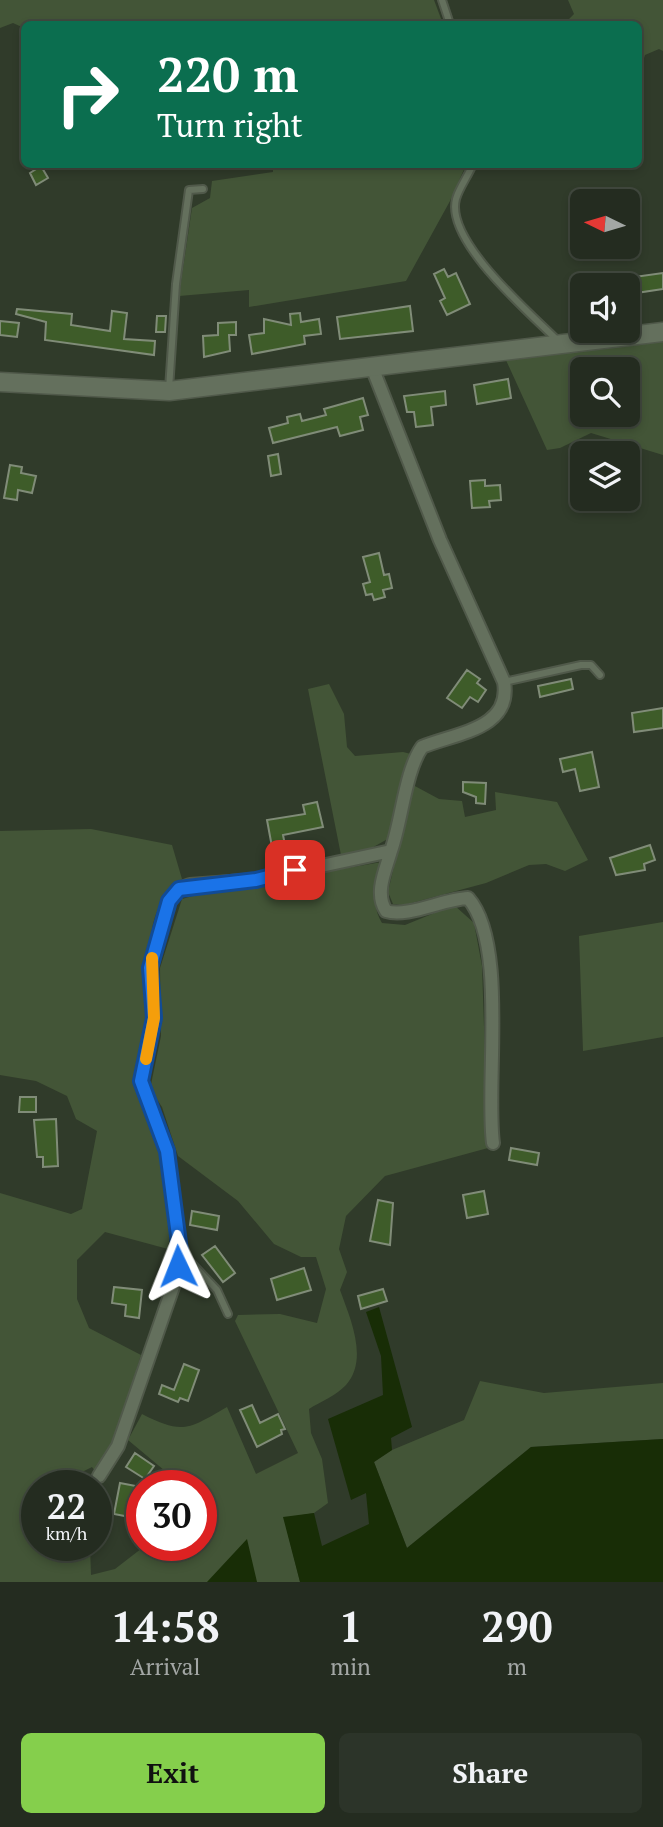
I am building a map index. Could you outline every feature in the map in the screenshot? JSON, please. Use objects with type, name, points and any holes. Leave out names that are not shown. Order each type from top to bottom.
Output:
[{"type":"street","points":[[0,382],[169,391],[663,332]]},
{"type":"street","points":[[372,367],[440,540],[504,682],[506,698],[495,717],[484,725],[422,747],[417,754],[380,898],[386,911],[399,914],[453,898],[467,898],[477,908],[485,939],[494,1041],[493,1143]]},
{"type":"street","points":[[103,1470],[118,1446],[174,1284],[180,1251],[167,1151],[141,1081],[154,1018],[150,968],[169,901],[179,889],[190,885],[256,880],[391,851]]},
{"type":"lane","points":[[442,0],[449,21]]},
{"type":"lane","points":[[471,168],[456,200],[458,225],[485,267],[560,344]]},
{"type":"lane","points":[[169,391],[176,284],[189,190],[203,189]]},
{"type":"lane","points":[[504,682],[581,665],[591,665],[600,675]]},
{"type":"lane","points":[[180,1251],[217,1290],[228,1314]]},
{"type":"shaded area","points":[[0,0],[434,0],[442,21],[21,21],[21,27],[13,23],[0,28]]},
{"type":"shaded area","points":[[568,0],[663,0],[663,51],[659,49],[645,55],[642,64],[642,21],[567,21],[574,14]]},
{"type":"shaded area","points":[[273,168],[465,168],[450,201],[406,281],[249,307],[249,290],[179,296],[192,208],[210,198],[212,181],[273,172]]},
{"type":"shaded area","points":[[663,340],[663,455],[640,448],[640,441],[617,441],[591,433],[560,448],[547,450],[505,358]]},
{"type":"shaded area","points":[[329,684],[344,714],[347,747],[355,756],[403,752],[411,754],[391,837],[370,849],[341,855],[308,689]]},
{"type":"shaded area","points":[[413,785],[439,799],[462,801],[465,817],[496,810],[495,792],[557,802],[588,860],[565,871],[546,864],[529,865],[486,883],[404,905],[393,904],[388,892]]},
{"type":"shaded area","points":[[91,829],[172,845],[182,879],[167,894],[152,928],[149,966],[150,1024],[138,1076],[167,1185],[170,1217],[168,1249],[105,1232],[77,1260],[77,1299],[89,1328],[141,1355],[113,1444],[96,1470],[92,1467],[86,1470],[21,1470],[21,1561],[91,1561],[91,1575],[115,1569],[126,1560],[217,1561],[217,1470],[164,1470],[128,1440],[142,1414],[167,1425],[186,1427],[227,1407],[256,1474],[298,1453],[235,1321],[238,1315],[280,1314],[317,1323],[326,1289],[316,1257],[301,1257],[274,1244],[238,1201],[178,1156],[162,1107],[150,1089],[161,1036],[160,968],[182,899],[207,892],[382,862],[375,901],[382,923],[405,925],[454,905],[474,923],[482,966],[488,1148],[385,1176],[346,1216],[339,1249],[347,1272],[340,1290],[355,1338],[356,1363],[353,1375],[346,1385],[309,1409],[311,1433],[322,1459],[328,1503],[314,1513],[284,1518],[300,1582],[0,1582],[0,1193],[71,1214],[82,1209],[97,1131],[76,1119],[67,1096],[36,1081],[0,1075],[0,831]]},
{"type":"shaded area","points":[[663,922],[663,1037],[583,1051],[579,936]]},
{"type":"shaded area","points":[[379,1307],[412,1427],[391,1438],[392,1450],[374,1462],[407,1548],[531,1447],[663,1439],[663,1582],[300,1582],[283,1517],[314,1513],[322,1546],[369,1524],[366,1493],[351,1500],[328,1419],[383,1395],[381,1356],[366,1312]]},
{"type":"shaded area","points":[[480,1381],[544,1393],[663,1383],[663,1439],[531,1447],[407,1548],[374,1462],[392,1450],[464,1420]]},
{"type":"shaded area","points":[[247,1539],[257,1582],[207,1582]]},
{"type":"building","points":[[42,168],[48,178],[36,185],[30,173]]},
{"type":"building","points":[[444,269],[448,277],[456,273],[470,304],[447,315],[440,301],[445,298],[434,274]]},
{"type":"building","points":[[663,273],[663,289],[640,292],[640,276]]},
{"type":"building","points":[[410,306],[413,331],[340,339],[337,317]]},
{"type":"building","points":[[17,309],[72,314],[71,325],[110,331],[112,311],[127,313],[124,339],[155,341],[154,355],[45,340],[46,322],[16,314]]},
{"type":"building","points":[[300,313],[301,322],[319,319],[321,334],[304,336],[305,344],[252,354],[249,335],[264,333],[264,319],[291,325],[290,314]]},
{"type":"building","points":[[157,316],[166,316],[165,332],[156,332]]},
{"type":"building","points":[[0,321],[19,323],[17,337],[0,335]]},
{"type":"building","points":[[236,322],[236,335],[229,335],[230,351],[204,357],[203,336],[218,335],[218,323]]},
{"type":"building","points":[[508,379],[511,398],[477,404],[474,385]]},
{"type":"building","points":[[445,391],[446,405],[431,407],[433,425],[416,427],[414,412],[407,412],[404,396]]},
{"type":"building","points":[[363,398],[368,415],[360,417],[363,430],[340,436],[337,427],[273,443],[269,428],[288,423],[287,417],[300,414],[302,421],[326,415],[324,409]]},
{"type":"building","points":[[278,454],[281,474],[271,476],[268,456]]},
{"type":"building","points":[[10,465],[22,467],[21,473],[36,476],[32,493],[18,490],[17,500],[4,498]]},
{"type":"building","points":[[485,480],[485,486],[500,485],[501,500],[489,501],[490,507],[472,508],[470,481]]},
{"type":"building","points":[[379,553],[384,575],[389,574],[392,588],[383,590],[385,597],[374,600],[372,594],[366,595],[363,584],[370,582],[363,557]]},
{"type":"building","points":[[467,670],[480,679],[477,683],[486,690],[478,702],[470,697],[462,708],[447,698]]},
{"type":"building","points":[[571,679],[573,689],[540,697],[538,686]]},
{"type":"building","points":[[663,708],[663,728],[634,732],[632,713]]},
{"type":"building","points":[[592,752],[599,787],[580,791],[575,769],[563,772],[560,759]]},
{"type":"building","points":[[463,782],[486,783],[485,804],[476,803],[476,797],[463,792]]},
{"type":"building","points":[[317,802],[323,827],[283,835],[285,845],[272,847],[267,820],[305,814],[303,805]]},
{"type":"building","points":[[650,845],[655,860],[644,864],[645,870],[616,875],[610,858]]},
{"type":"building","points":[[20,1097],[36,1097],[36,1112],[19,1112]]},
{"type":"building","points":[[56,1119],[58,1166],[43,1167],[43,1157],[37,1157],[34,1120]]},
{"type":"building","points":[[511,1148],[539,1153],[537,1165],[509,1160]]},
{"type":"building","points":[[484,1191],[488,1214],[467,1218],[463,1195]]},
{"type":"building","points":[[378,1200],[393,1203],[390,1245],[370,1241]]},
{"type":"building","points":[[192,1211],[219,1216],[217,1230],[190,1225]]},
{"type":"building","points":[[215,1246],[235,1273],[223,1282],[202,1255]]},
{"type":"building","points":[[304,1268],[311,1290],[277,1300],[271,1279]]},
{"type":"building","points":[[114,1287],[142,1290],[139,1318],[125,1316],[126,1305],[112,1303]]},
{"type":"building","points":[[383,1289],[387,1301],[361,1309],[358,1296]]},
{"type":"building","points":[[184,1364],[199,1370],[188,1401],[180,1398],[178,1402],[159,1394],[162,1385],[174,1390]]},
{"type":"building","points":[[252,1405],[260,1423],[278,1414],[285,1429],[281,1430],[282,1434],[257,1447],[240,1410]]},
{"type":"building","points":[[135,1453],[154,1466],[151,1470],[131,1470],[126,1467]]},
{"type":"building","points":[[120,1483],[126,1484],[126,1516],[114,1514]]},
{"type":"slow traffic","points":[[146,1059],[154,1018],[150,968],[152,958]]},
{"type":"route","points":[[178,1266],[180,1251],[167,1151],[141,1081],[154,1018],[150,968],[155,947],[169,901],[179,889],[190,885],[219,885],[256,880],[295,870]]}]
